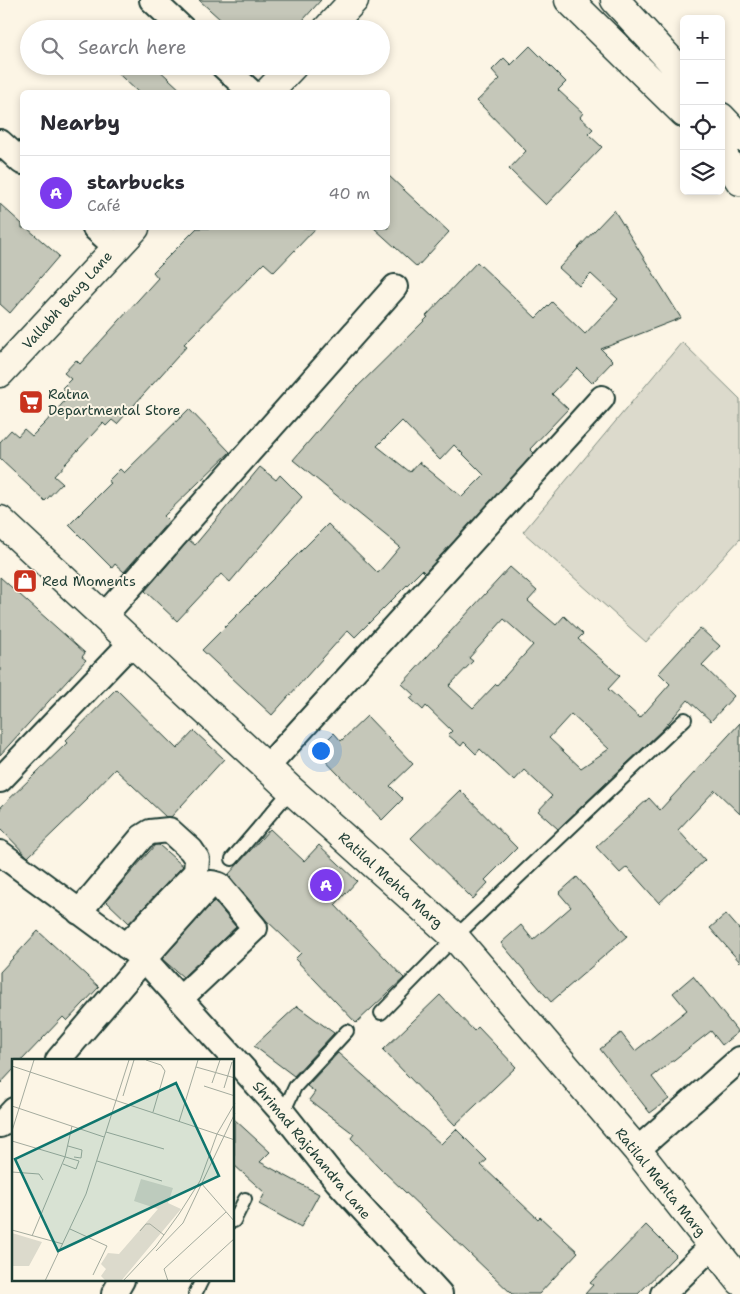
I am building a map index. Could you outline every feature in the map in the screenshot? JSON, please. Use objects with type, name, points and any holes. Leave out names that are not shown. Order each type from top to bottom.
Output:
[{"type":"street","points":[[152,0],[173,20]]},
{"type":"street","points":[[336,20],[354,0]]},
{"type":"street","points":[[569,0],[680,109]]},
{"type":"street","points":[[616,0],[680,71]]},
{"type":"street","points":[[233,75],[249,90]]},
{"type":"street","points":[[270,90],[284,75]]},
{"type":"street","points":[[725,120],[740,137],[725,147]]},
{"type":"street","points":[[0,142],[20,160]]},
{"type":"street","points":[[725,157],[740,181]]},
{"type":"street","points":[[97,230],[116,247]]},
{"type":"street","name":"Vallabh Baug Lane","points":[[0,373],[133,230]]},
{"type":"street","points":[[104,616],[395,286]]},
{"type":"street","points":[[267,767],[602,398]]},
{"type":"street","name":"Ratilal Mehta Marg","points":[[0,520],[291,790],[455,937],[637,1150],[740,1281]]},
{"type":"street","points":[[0,780],[132,642]]},
{"type":"street","points":[[59,1059],[196,872],[197,859],[191,850],[169,830],[150,832],[142,837],[79,912]]},
{"type":"street","name":"Shrimad Rajchandra Lane","points":[[0,853],[135,953],[234,1059]]},
{"type":"street","points":[[135,953],[212,883],[219,885],[255,928],[180,999]]},
{"type":"street","points":[[637,1150],[740,1059]]},
{"type":"street","name":"Shrimad Rajchandra Lane","points":[[235,1060],[283,1113],[337,1181],[440,1294]]},
{"type":"street","points":[[0,1125],[12,1112]]},
{"type":"street","points":[[662,1294],[712,1246]]},
{"type":"street","points":[[114,1294],[121,1282]]},
{"type":"lane","points":[[380,1013],[455,937],[685,719]]},
{"type":"lane","points":[[232,859],[291,790]]},
{"type":"lane","points":[[283,1113],[295,1087],[347,1031]]},
{"type":"lane","points":[[235,1218],[245,1199]]},
{"type":"lane","points":[[195,1294],[201,1282]]},
{"type":"shaded area","points":[[682,342],[740,399],[740,539],[646,642],[523,532]]},
{"type":"building","points":[[199,0],[321,0],[303,20],[221,20]]},
{"type":"building","points":[[530,46],[566,82],[558,90],[583,113],[580,117],[593,129],[588,134],[602,147],[546,205],[509,169],[526,151],[477,101],[500,79],[492,70],[504,58],[511,65]]},
{"type":"building","points":[[120,75],[165,75],[181,90],[136,90]]},
{"type":"building","points":[[390,177],[449,232],[417,267],[376,230],[390,230]]},
{"type":"building","points":[[0,204],[20,222],[20,230],[29,230],[59,256],[10,313],[0,304]]},
{"type":"building","points":[[614,210],[681,318],[601,349],[613,361],[592,383],[577,368],[552,394],[568,409],[530,449],[534,453],[425,573],[422,570],[355,637],[348,630],[272,715],[202,650],[328,524],[378,573],[400,547],[293,460],[347,397],[428,317],[426,316],[477,262],[536,318],[552,302],[585,334],[618,299],[591,274],[579,286],[559,268]],"holes":[[[402,421],[440,460],[454,445],[484,475],[462,497],[419,462],[410,472],[377,446]]]},
{"type":"building","points":[[195,230],[314,230],[274,272],[264,263],[184,344],[187,346],[117,424],[112,420],[106,426],[103,423],[54,476],[62,483],[45,501],[0,459],[0,442],[11,430],[18,436],[24,429],[32,436],[45,423],[70,395],[62,388],[71,379],[64,373],[76,360],[80,364],[158,278],[153,272]]},
{"type":"building","points":[[189,409],[230,452],[164,516],[169,521],[124,572],[115,564],[112,568],[69,525],[111,483],[108,481],[120,469],[124,473]]},
{"type":"building","points":[[260,467],[276,480],[280,475],[302,497],[230,582],[221,574],[177,621],[145,591],[189,540],[195,545]]},
{"type":"building","points":[[510,567],[537,591],[528,601],[556,625],[564,616],[583,634],[578,639],[620,676],[608,689],[640,718],[670,684],[659,673],[700,628],[720,646],[702,665],[734,696],[711,721],[688,700],[663,729],[558,829],[538,811],[552,796],[524,770],[514,781],[480,749],[476,754],[464,742],[461,746],[448,735],[452,731],[426,706],[423,710],[410,698],[414,695],[402,684]],"holes":[[[504,619],[533,645],[497,685],[473,708],[449,686],[473,661],[469,658]],[[571,714],[609,749],[581,768],[549,738]]]},
{"type":"building","points":[[0,577],[85,653],[82,657],[86,660],[0,755]]},
{"type":"building","points":[[116,689],[177,749],[194,731],[224,759],[171,817],[166,817],[115,769],[88,799],[28,857],[0,828],[0,808],[67,743],[65,741]]},
{"type":"building","points":[[367,716],[413,764],[390,786],[403,799],[382,820],[316,751],[334,733],[341,741]]},
{"type":"building","points":[[740,723],[740,814],[715,790],[678,830],[705,860],[659,903],[627,867],[620,873],[596,847],[649,798],[660,810]]},
{"type":"building","points":[[460,790],[517,848],[485,880],[488,883],[473,899],[411,838]]},
{"type":"building","points":[[270,829],[304,861],[319,845],[357,881],[335,905],[404,978],[356,1023],[295,959],[301,953],[266,920],[228,875]]},
{"type":"building","points":[[155,845],[159,845],[183,866],[129,923],[106,901]]},
{"type":"building","points":[[577,877],[627,936],[551,1002],[501,943],[521,925],[533,940],[571,907],[559,893]]},
{"type":"building","points":[[214,901],[236,927],[183,977],[162,959]]},
{"type":"building","points":[[726,914],[740,930],[740,962],[710,928]]},
{"type":"building","points":[[38,931],[99,987],[67,1021],[63,1017],[23,1059],[12,1059],[12,1071],[0,1084],[0,972]]},
{"type":"building","points":[[693,976],[738,1032],[722,1045],[711,1031],[652,1077],[669,1099],[650,1113],[600,1049],[621,1033],[635,1051],[687,1010],[673,993]]},
{"type":"building","points":[[440,995],[474,1031],[478,1027],[516,1067],[455,1125],[383,1050]]},
{"type":"building","points":[[297,1006],[334,1033],[294,1076],[254,1046]]},
{"type":"building","points":[[338,1053],[441,1144],[456,1129],[487,1160],[481,1165],[538,1219],[540,1217],[578,1252],[539,1294],[512,1294],[382,1170],[351,1138],[354,1134],[309,1100],[315,1092],[307,1086]]},
{"type":"building","points":[[235,1120],[270,1152],[260,1162],[319,1194],[301,1227],[259,1204],[265,1193],[235,1166]]},
{"type":"building","points":[[646,1225],[676,1255],[638,1294],[585,1294],[593,1285],[590,1283]]},
{"type":"place","name":"Ratna Departmental Store","points":[[31,402]]},
{"type":"place","name":"Red Moments","points":[[25,581]]},
{"type":"place","name":"starbucks","points":[[326,885]]}]
